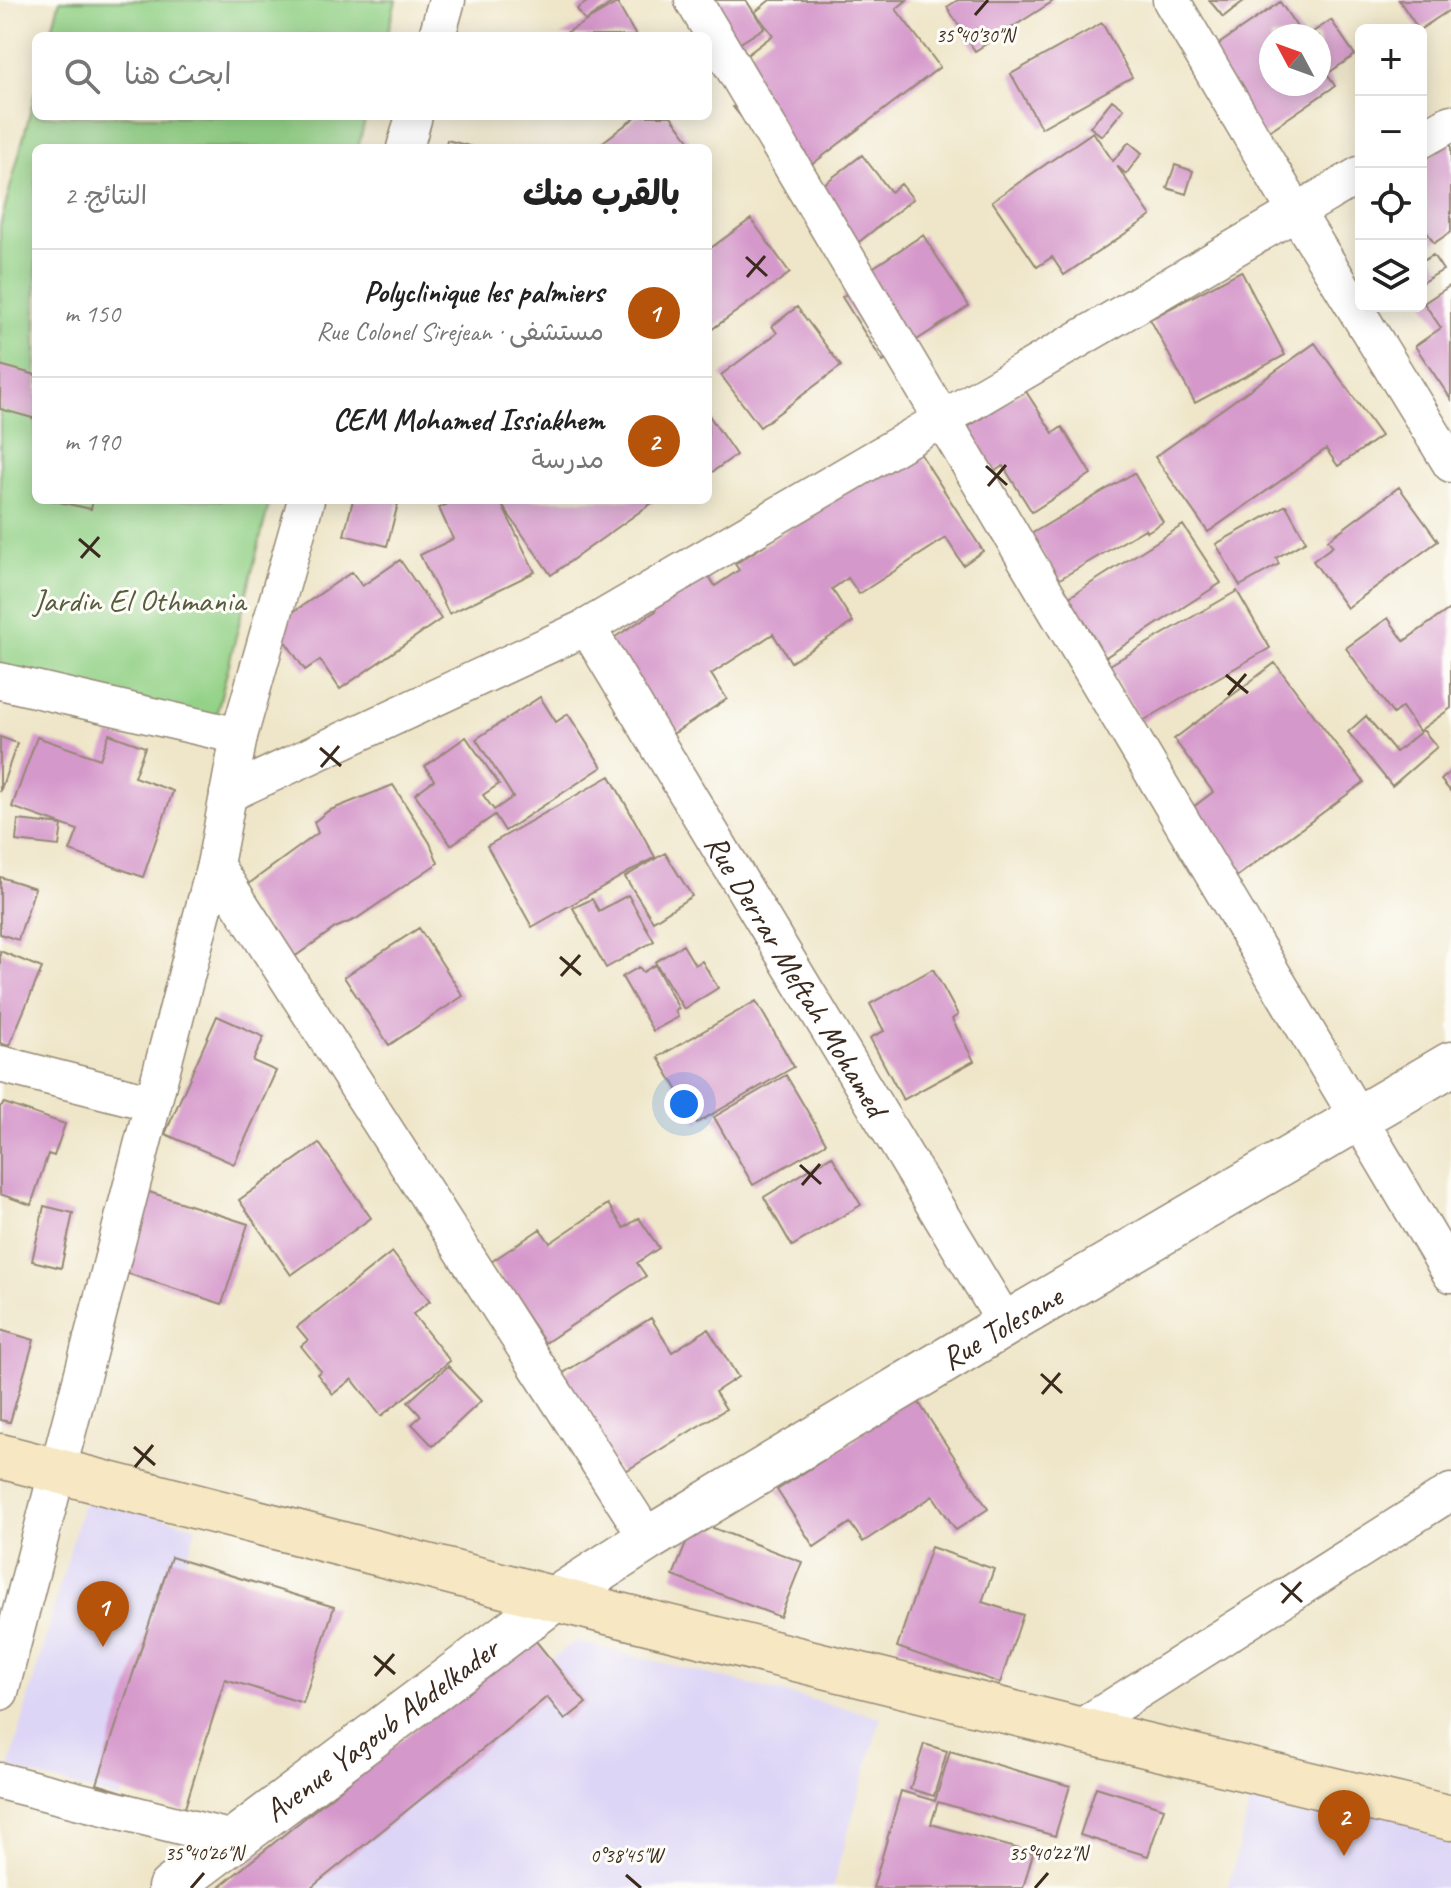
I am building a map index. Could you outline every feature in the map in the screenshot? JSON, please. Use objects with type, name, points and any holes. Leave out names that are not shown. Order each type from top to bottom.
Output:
[{"type":"main road","points":[[0,1456],[555,1599],[1451,1818]]},
{"type":"street","points":[[438,32],[447,0]]},
{"type":"street","points":[[693,0],[1451,1274]]},
{"type":"street","points":[[1171,0],[1296,212],[1451,464]]},
{"type":"street","points":[[406,144],[413,120]]},
{"type":"street","points":[[1427,137],[1451,123]]},
{"type":"street","points":[[228,794],[587,627],[1355,178]]},
{"type":"street","points":[[0,1692],[215,865],[239,736],[305,504]]},
{"type":"street","name":"Rue Derrar Meftah Mohamed","points":[[587,627],[1006,1324]]},
{"type":"street","points":[[0,681],[239,736]]},
{"type":"street","points":[[215,865],[648,1539]]},
{"type":"street","points":[[0,1064],[153,1103]]},
{"type":"street","name":"Rue Tolesane","points":[[555,1599],[648,1539],[1006,1324],[1451,1064]]},
{"type":"street","points":[[1078,1729],[1451,1492]]},
{"type":"street","name":"Avenue Yagoub Abdelkader","points":[[170,1888],[555,1599]]},
{"type":"street","points":[[0,1781],[233,1839]]},
{"type":"shaded area","points":[[85,1496],[196,1527],[120,1799],[9,1768]]},
{"type":"shaded area","points":[[575,1641],[881,1717],[832,1888],[252,1888]]},
{"type":"shaded area","points":[[1256,1779],[1451,1823],[1451,1888],[1228,1888]]},
{"type":"green space","points":[[60,0],[396,0],[388,32],[51,32]]},
{"type":"green space","name":"Jardin El Othmania","points":[[32,105],[32,120],[365,120],[359,144],[32,144],[32,504],[269,504],[214,724],[0,667],[0,226]]},
{"type":"building","points":[[590,0],[616,0],[585,21],[577,9]]},
{"type":"building","points":[[705,0],[746,0],[764,28],[731,49]]},
{"type":"building","points":[[770,0],[907,0],[896,9],[940,67],[798,175],[756,135],[733,107],[746,97],[726,71],[773,35],[755,12]]},
{"type":"building","points":[[958,0],[1055,0],[975,51],[947,7]]},
{"type":"building","points":[[1209,0],[1245,0],[1223,17]]},
{"type":"building","points":[[1399,0],[1451,0],[1451,9],[1427,25],[1415,24]]},
{"type":"building","points":[[1280,2],[1295,24],[1259,24],[1259,96],[1320,96],[1259,138],[1203,55]]},
{"type":"building","points":[[617,3],[634,32],[568,32]]},
{"type":"building","points":[[1331,20],[1355,55],[1331,71],[1331,24],[1325,24]]},
{"type":"building","points":[[1102,23],[1132,77],[1041,128],[1011,74]]},
{"type":"building","points":[[1112,100],[1124,109],[1102,136],[1090,127]]},
{"type":"building","points":[[632,120],[674,120],[692,144],[600,144]]},
{"type":"building","points":[[1093,132],[1113,161],[1129,142],[1142,153],[1126,174],[1117,166],[1151,216],[1064,275],[1052,257],[1037,267],[992,201]]},
{"type":"building","points":[[1451,142],[1451,232],[1434,243],[1427,232],[1427,158]]},
{"type":"building","points":[[862,155],[891,192],[901,184],[913,199],[845,253],[820,187]]},
{"type":"building","points":[[1175,165],[1193,171],[1186,194],[1167,188]]},
{"type":"building","points":[[751,219],[790,273],[712,329],[712,247]]},
{"type":"building","points":[[923,235],[969,306],[883,362],[842,297],[864,282],[860,276]]},
{"type":"building","points":[[1433,255],[1443,270],[1427,279],[1427,258]]},
{"type":"building","points":[[1241,271],[1285,355],[1195,403],[1150,319]]},
{"type":"building","points":[[1451,285],[1451,399],[1415,346],[1441,328],[1427,307],[1427,301]]},
{"type":"building","points":[[797,307],[841,366],[760,427],[721,375],[777,333],[772,326]]},
{"type":"building","points":[[1315,343],[1381,436],[1338,466],[1326,449],[1208,532],[1155,457]]},
{"type":"building","points":[[0,365],[32,374],[32,418],[0,409]]},
{"type":"building","points":[[1025,390],[1053,433],[1062,427],[1091,474],[1032,512],[1003,466],[975,484],[943,443]]},
{"type":"building","points":[[712,420],[736,455],[712,472]]},
{"type":"building","points":[[916,447],[983,551],[963,565],[946,538],[859,594],[848,578],[832,589],[853,622],[791,662],[773,634],[711,674],[727,699],[654,746],[593,651],[656,611],[649,601],[703,567],[715,586],[739,570],[735,564]]},
{"type":"building","points":[[1134,473],[1163,522],[1147,532],[1145,529],[1058,580],[1031,534]]},
{"type":"building","points":[[1399,487],[1438,541],[1347,608],[1313,561],[1333,546],[1328,540]]},
{"type":"building","points":[[68,504],[92,504],[91,509]]},
{"type":"building","points":[[352,504],[398,504],[387,546],[344,535]]},
{"type":"building","points":[[448,504],[650,504],[551,575],[502,505],[535,572],[449,614],[420,555],[453,539],[439,508]]},
{"type":"building","points":[[1286,505],[1306,541],[1276,558],[1279,564],[1240,586],[1216,544]]},
{"type":"building","points":[[1183,525],[1221,583],[1090,667],[1052,608]]},
{"type":"building","points":[[400,560],[441,619],[340,689],[320,660],[305,670],[274,625],[352,572],[362,586]]},
{"type":"building","points":[[1237,591],[1270,648],[1141,722],[1108,666]]},
{"type":"building","points":[[1451,608],[1451,708],[1419,731],[1402,707],[1393,714],[1346,648],[1388,618],[1404,641]]},
{"type":"building","points":[[1275,663],[1364,782],[1224,886],[1176,820],[1213,792],[1174,739]]},
{"type":"building","points":[[540,697],[556,722],[568,714],[602,767],[505,831],[495,815],[451,845],[415,794],[434,780],[425,766],[466,737],[499,784],[483,795],[494,810],[513,797],[476,739]]},
{"type":"building","points":[[1366,716],[1396,752],[1423,730],[1437,747],[1392,786],[1348,732]]},
{"type":"building","points":[[109,734],[145,747],[134,777],[173,791],[143,877],[70,851],[78,830],[12,807],[37,737],[100,759]]},
{"type":"building","points":[[0,737],[17,743],[0,792]]},
{"type":"building","points":[[1451,771],[1451,792],[1441,780]]},
{"type":"building","points":[[610,776],[655,857],[532,927],[487,846]]},
{"type":"building","points":[[393,785],[430,843],[438,863],[356,919],[335,928],[287,959],[243,888],[318,833],[314,822],[328,811]]},
{"type":"building","points":[[18,820],[62,825],[59,846],[16,841]]},
{"type":"building","points":[[665,853],[692,896],[653,921],[625,877]]},
{"type":"building","points":[[0,877],[35,888],[18,940],[0,934]]},
{"type":"building","points":[[628,895],[654,941],[606,968],[573,908],[592,899],[599,911]]},
{"type":"building","points":[[419,928],[463,996],[389,1045],[344,977]]},
{"type":"building","points":[[683,945],[695,965],[702,961],[718,988],[684,1009],[655,962]]},
{"type":"building","points":[[0,951],[42,968],[9,1046],[0,1043]]},
{"type":"building","points":[[655,965],[679,1009],[675,1011],[678,1017],[653,1031],[622,977],[639,967],[643,972]]},
{"type":"building","points":[[933,969],[958,1015],[952,1019],[974,1061],[903,1100],[870,1038],[884,1031],[870,1004]]},
{"type":"building","points":[[756,1001],[794,1067],[697,1123],[658,1057]]},
{"type":"building","points":[[217,1016],[264,1037],[253,1061],[276,1071],[234,1164],[165,1134]]},
{"type":"building","points":[[786,1075],[826,1143],[753,1185],[714,1117]]},
{"type":"building","points":[[4,1103],[65,1124],[54,1156],[48,1154],[31,1205],[0,1194],[0,1107]]},
{"type":"building","points":[[319,1143],[371,1218],[291,1275],[239,1200]]},
{"type":"building","points":[[832,1156],[861,1205],[792,1246],[764,1197]]},
{"type":"building","points":[[146,1191],[248,1224],[222,1304],[120,1271]]},
{"type":"building","points":[[608,1204],[624,1228],[639,1218],[659,1248],[637,1263],[646,1276],[545,1343],[491,1262],[540,1229],[550,1243]]},
{"type":"building","points":[[44,1206],[73,1213],[61,1268],[32,1261]]},
{"type":"building","points":[[392,1252],[430,1301],[413,1314],[450,1361],[381,1416],[352,1379],[333,1394],[317,1374],[321,1371],[301,1346],[308,1340],[297,1327]]},
{"type":"building","points":[[651,1318],[672,1352],[708,1329],[738,1377],[715,1392],[726,1409],[621,1474],[557,1377]]},
{"type":"building","points":[[0,1330],[34,1340],[10,1422],[0,1420]]},
{"type":"building","points":[[448,1366],[481,1401],[433,1446],[412,1424],[421,1416],[408,1402]]},
{"type":"building","points":[[910,1389],[988,1509],[956,1530],[933,1496],[863,1542],[850,1523],[814,1547],[777,1490],[853,1441]]},
{"type":"building","points":[[695,1521],[802,1562],[780,1617],[673,1576]]},
{"type":"building","points":[[931,1547],[994,1569],[982,1602],[1023,1615],[1000,1683],[897,1647]]},
{"type":"building","points":[[171,1557],[334,1607],[303,1703],[225,1679],[184,1811],[97,1784]]},
{"type":"building","points":[[531,1635],[586,1703],[565,1720],[547,1697],[311,1888],[218,1888]]},
{"type":"building","points":[[924,1744],[947,1751],[934,1796],[910,1789]]},
{"type":"building","points":[[950,1751],[1070,1786],[1055,1836],[938,1802],[931,1824],[1033,1853],[1023,1888],[873,1888],[901,1791],[935,1801]]},
{"type":"building","points":[[1096,1787],[1164,1808],[1148,1856],[1080,1835]]},
{"type":"place","name":"Polyclinique les palmiers","points":[[103,1647]]},
{"type":"place","name":"CEM Mohamed Issiakhem","points":[[1344,1856]]}]
